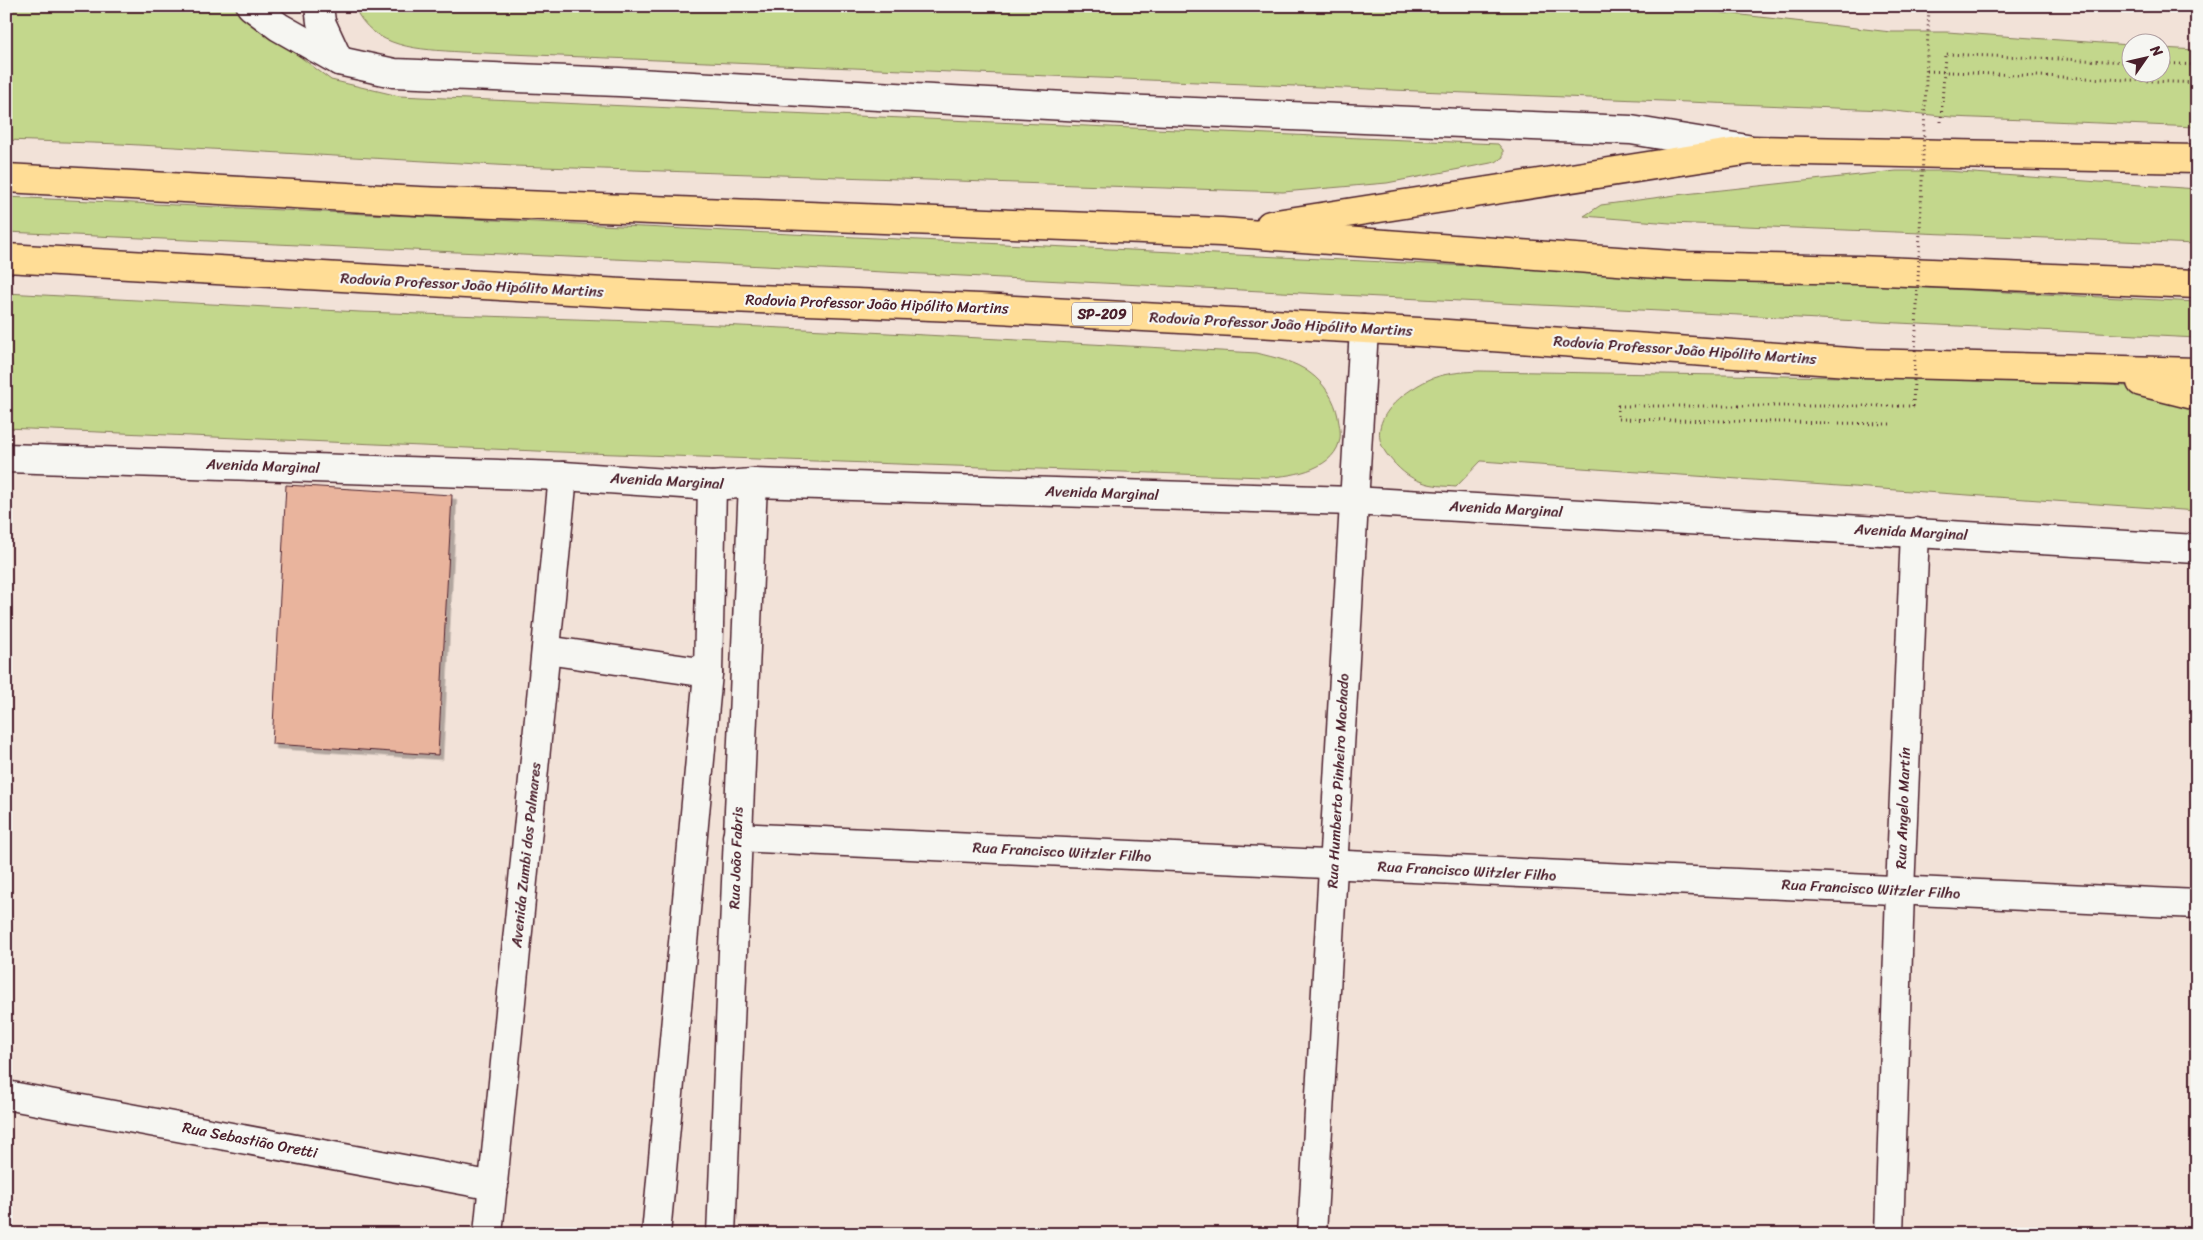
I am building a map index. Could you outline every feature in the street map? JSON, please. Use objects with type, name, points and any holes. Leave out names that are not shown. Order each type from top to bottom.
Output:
[{"type":"highway","points":[[1221,232],[1751,150],[2197,159]]},
{"type":"highway","points":[[6,178],[429,201],[1221,232],[1686,266],[1858,270],[2197,284]]},
{"type":"highway","name":"Rodovia Professor João Hipólito Martins","points":[[6,258],[658,296],[980,308],[1364,329],[1863,363],[2197,372]]},
{"type":"highway","points":[[2086,368],[2197,396]]},
{"type":"street","points":[[251,6],[279,27],[339,61],[394,73],[619,82],[1121,109],[1631,130],[1751,150]]},
{"type":"street","points":[[319,6],[321,22],[339,61]]},
{"type":"street","name":"Rua Humberto Pinheiro Machado","points":[[1312,1234],[1364,329]]},
{"type":"street","name":"Avenida Marginal","points":[[6,458],[563,476],[712,486],[753,483],[1353,501],[2197,548]]},
{"type":"street","name":"Avenida Zumbi dos Palmares","points":[[488,1234],[563,476]]},
{"type":"street","name":"Rua João Fabris","points":[[721,1234],[753,483]]},
{"type":"street","points":[[656,1234],[708,673],[712,486]]},
{"type":"street","name":"Rua Angelo Martín","points":[[1889,1234],[1900,891],[1915,532]]},
{"type":"street","points":[[546,650],[708,673]]},
{"type":"street","name":"Rua Francisco Witzler Filho","points":[[737,837],[2197,904]]},
{"type":"street","name":"Rua Sebastião Oretti","points":[[6,1095],[494,1186]]},
{"type":"path","points":[[1890,424],[1618,419],[1618,406],[1913,406],[1929,6]]},
{"type":"path","points":[[1940,154],[1945,54],[2120,62]]},
{"type":"path","points":[[2170,64],[2197,65]]},
{"type":"path","points":[[1927,71],[2197,83]]},
{"type":"green space","points":[[6,6],[232,6],[331,80],[399,96],[1498,144],[1503,150],[1503,157],[1496,162],[1387,183],[1283,192],[514,166],[121,144],[6,140]]},
{"type":"green space","points":[[354,6],[1663,6],[1891,32],[1947,32],[2120,44],[2120,82],[2170,82],[2170,48],[2197,50],[2197,127],[1951,117],[1884,110],[461,52],[414,48],[399,44],[385,39],[362,20]]},
{"type":"green space","points":[[1896,171],[1946,171],[2197,189],[2197,244],[1670,223],[1584,216],[1601,205]]},
{"type":"green space","points":[[6,197],[2197,302],[2197,338],[704,263],[6,232]]},
{"type":"green space","points":[[6,293],[360,312],[635,321],[888,333],[1257,353],[1285,360],[1304,369],[1320,382],[1334,404],[1338,417],[1340,436],[1339,443],[1334,452],[1318,466],[1296,474],[1264,477],[560,452],[6,428]]},
{"type":"green space","points":[[1459,372],[1966,379],[2197,389],[2197,511],[1481,461],[1456,487],[1426,483],[1408,475],[1392,461],[1382,445],[1379,434],[1381,423],[1387,412],[1405,394],[1432,378]]},
{"type":"building","points":[[286,485],[452,495],[438,755],[272,744]]}]
